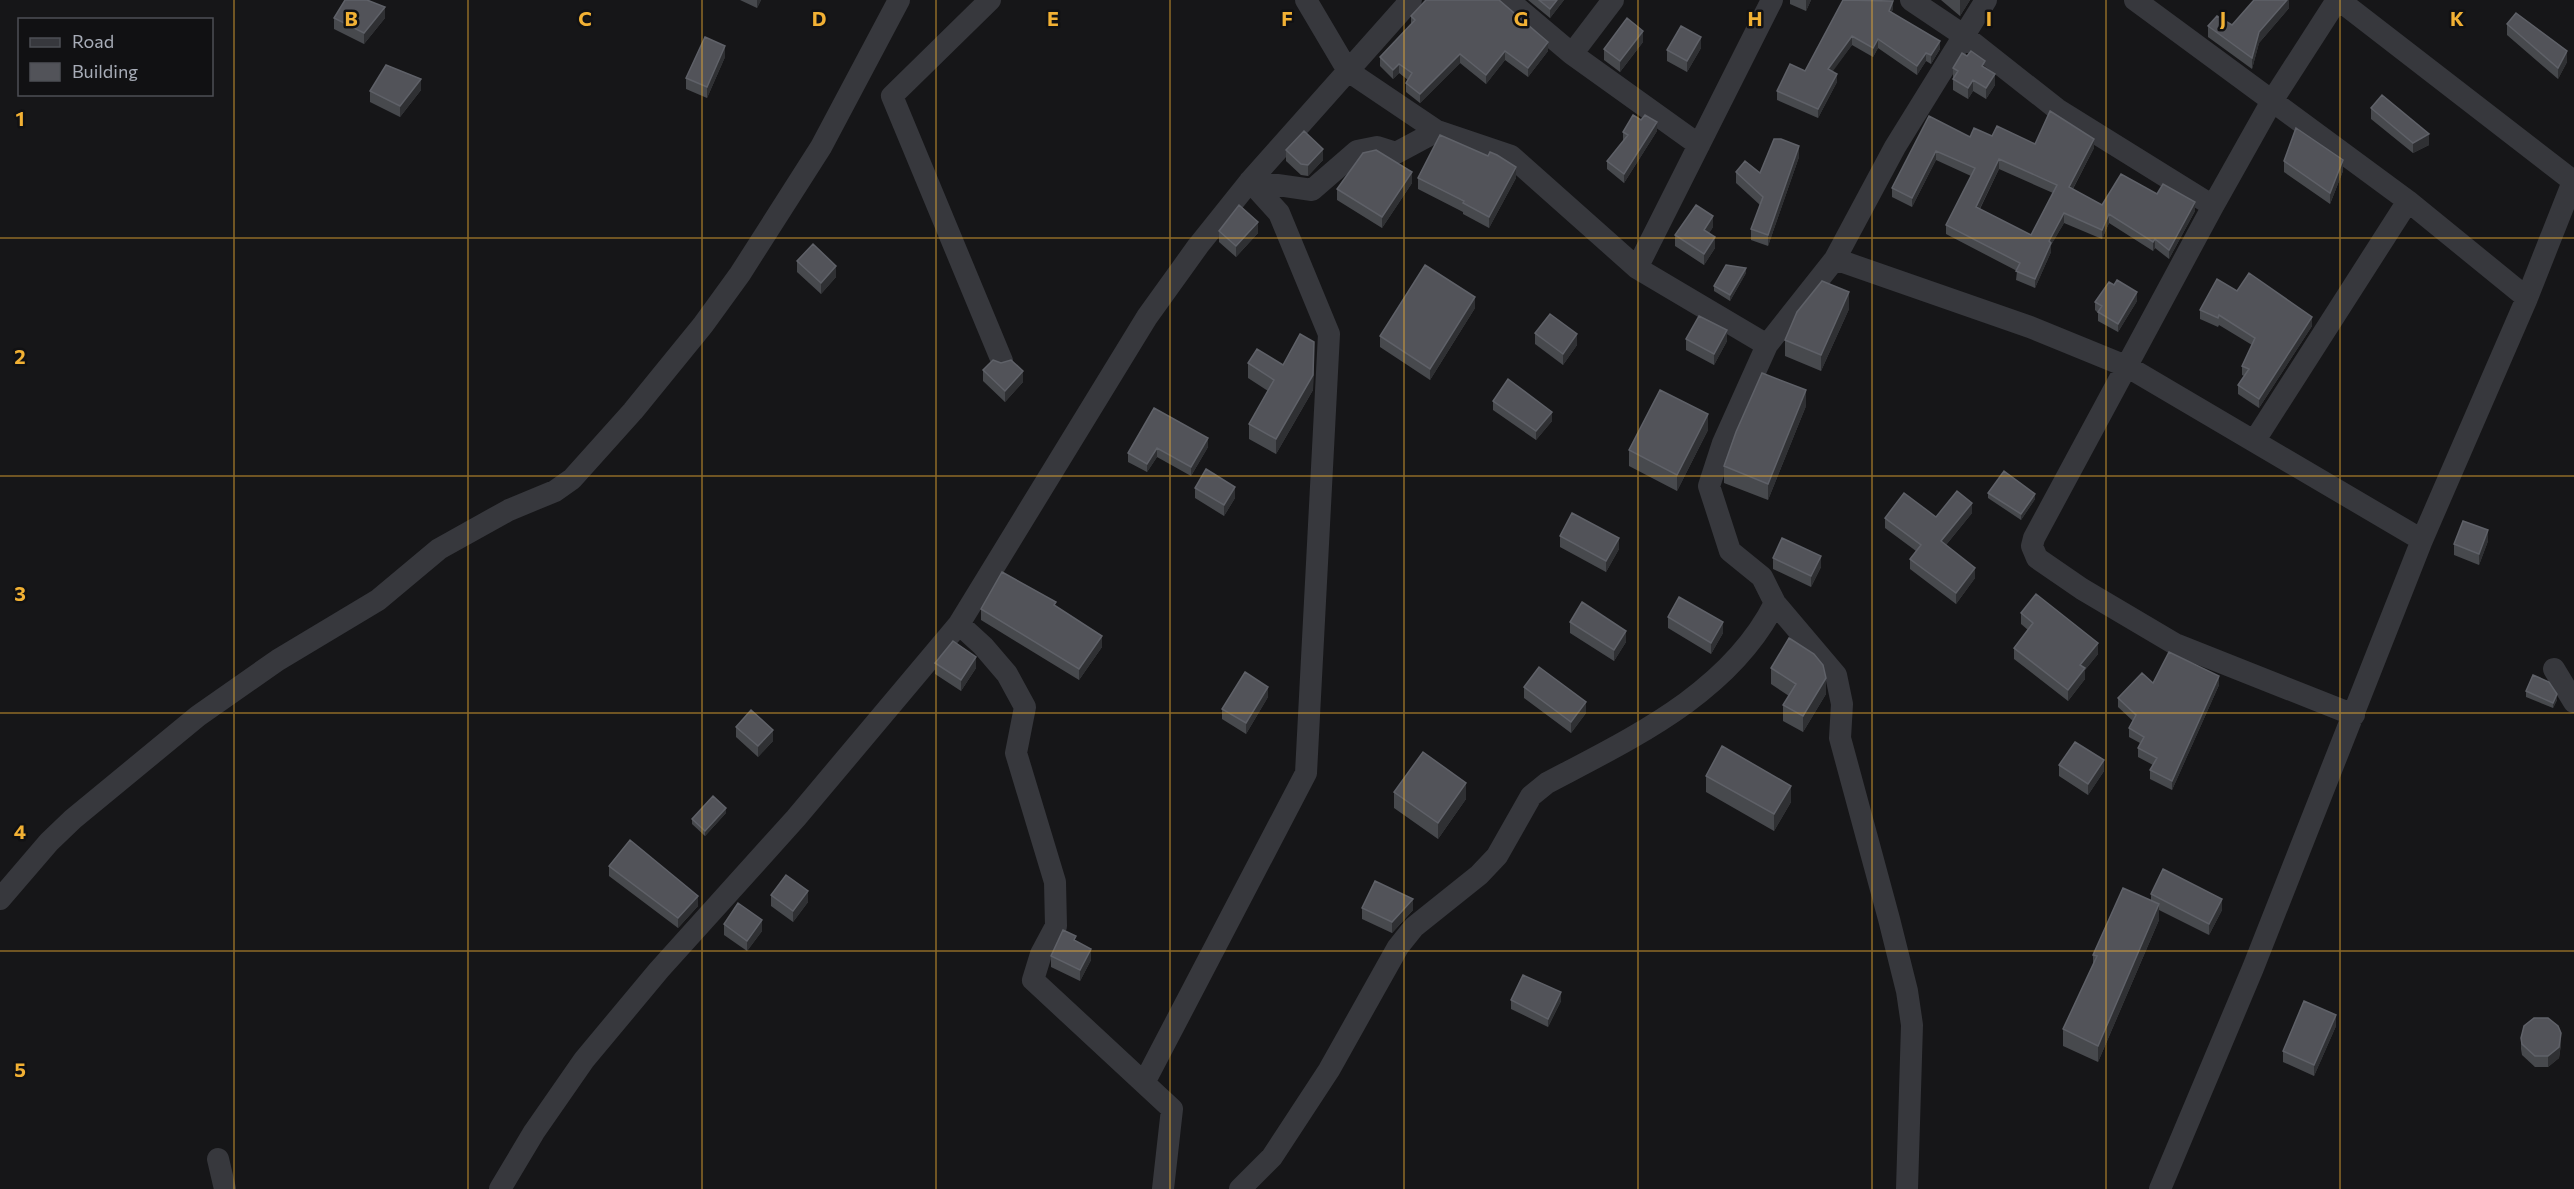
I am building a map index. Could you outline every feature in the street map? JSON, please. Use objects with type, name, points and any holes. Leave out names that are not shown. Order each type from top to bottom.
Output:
[{"type":"street","points":[[0,899],[49,842],[198,716],[278,660],[370,605],[440,549],[510,510],[555,491],[572,479],[640,402],[703,325],[740,274],[821,147],[899,0]]},
{"type":"street","points":[[990,0],[892,96],[1002,361]]},
{"type":"street","points":[[1306,0],[1348,71],[1437,131],[1511,156],[1637,268],[1767,345]]},
{"type":"street","points":[[500,1189],[534,1132],[584,1060],[659,970],[796,818],[959,624],[1147,317],[1198,246],[1250,181],[1411,0]]},
{"type":"street","points":[[1508,0],[1572,54],[1699,145]]},
{"type":"street","points":[[1572,54],[1613,0]]},
{"type":"street","points":[[1637,268],[1772,0]]},
{"type":"street","points":[[1911,0],[1963,35],[2057,109],[2213,206]]},
{"type":"street","points":[[1907,1189],[1912,1025],[1907,991],[1889,919],[1840,738],[1842,704],[1836,675],[1775,603],[1762,577],[1730,551],[1708,486],[1734,415],[1767,345],[1835,259],[1895,147],[1986,0]]},
{"type":"street","points":[[2135,0],[2408,201],[2528,298]]},
{"type":"street","points":[[2160,1189],[2253,968],[2354,715],[2422,540],[2528,298],[2573,180],[2338,0],[2272,101],[2213,206],[2034,538],[2032,546],[2037,558],[2082,589],[2175,644],[2354,715]]},
{"type":"street","points":[[1250,181],[1312,190],[1358,152],[1377,147],[1396,153],[1437,131]]},
{"type":"street","points":[[1144,1083],[1306,773],[1329,334],[1279,213],[1250,181]]},
{"type":"street","points":[[2255,440],[2408,201]]},
{"type":"street","points":[[1835,259],[2030,327],[2128,366],[2422,540]]},
{"type":"street","points":[[1240,1189],[1272,1157],[1329,1070],[1398,947],[1414,927],[1479,874],[1497,856],[1531,796],[1547,783],[1665,719],[1713,681],[1742,654],[1763,628],[1775,603]]},
{"type":"street","points":[[959,624],[984,646],[1008,674],[1025,707],[1016,753],[1055,882],[1056,926],[1041,954],[1033,980],[1172,1109],[1163,1189]]},
{"type":"street","points":[[2554,669],[2574,702]]},
{"type":"street","points":[[218,1159],[225,1189]]},
{"type":"building","points":[[345,0],[367,0],[385,7],[364,33],[334,18]]},
{"type":"building","points":[[1426,0],[1499,0],[1548,42],[1528,68],[1505,51],[1486,75],[1460,54],[1420,94],[1406,83],[1412,73],[1399,64],[1393,70],[1380,57],[1415,20],[1411,16]]},
{"type":"building","points":[[1539,0],[1557,0],[1550,9]]},
{"type":"building","points":[[1843,0],[1893,1],[1889,11],[1940,41],[1931,55],[1926,53],[1917,66],[1878,39],[1873,48],[1852,36],[1828,69],[1837,74],[1818,109],[1777,91],[1790,64],[1805,71]]},
{"type":"building","points":[[2254,0],[2287,0],[2259,32],[2252,58],[2208,26],[2217,16],[2232,25]]},
{"type":"building","points":[[2516,13],[2567,51],[2558,68],[2507,24]]},
{"type":"building","points":[[1627,18],[1643,31],[1620,61],[1604,49]]},
{"type":"building","points":[[1681,26],[1701,37],[1687,61],[1667,50]]},
{"type":"building","points":[[705,37],[725,46],[707,87],[686,78]]},
{"type":"building","points":[[1971,51],[1985,61],[1982,66],[1995,74],[1986,88],[1973,80],[1968,88],[1953,79],[1958,71],[1953,68],[1962,53],[1967,56]]},
{"type":"building","points":[[386,65],[421,79],[400,106],[370,91]]},
{"type":"building","points":[[2382,95],[2429,134],[2413,143],[2371,108]]},
{"type":"building","points":[[2050,111],[2094,139],[2069,187],[2102,205],[2121,174],[2157,194],[2163,184],[2195,202],[2169,250],[2155,239],[2153,242],[2109,214],[2102,230],[2064,213],[2049,241],[2051,243],[2035,279],[2016,271],[2020,263],[1946,225],[1975,168],[1936,151],[1912,198],[1892,188],[1929,116],[1970,137],[1974,128],[1992,136],[1997,126],[2035,144]],"holes":[[[1999,159],[2057,185],[2031,235],[1976,207]]]},
{"type":"building","points":[[1633,115],[1641,120],[1645,115],[1657,122],[1624,174],[1607,161],[1628,135],[1623,132]]},
{"type":"building","points":[[2296,128],[2343,160],[2330,193],[2284,161]]},
{"type":"building","points":[[1304,131],[1323,149],[1308,165],[1301,164],[1286,150]]},
{"type":"building","points":[[1440,135],[1488,156],[1490,152],[1516,167],[1489,217],[1463,203],[1464,201],[1418,178]]},
{"type":"building","points":[[1774,139],[1781,139],[1799,146],[1768,235],[1751,229],[1763,197],[1736,172],[1745,161],[1760,173]]},
{"type":"building","points":[[1376,150],[1412,172],[1382,217],[1337,189],[1363,153]]},
{"type":"building","points":[[1239,205],[1258,222],[1236,246],[1219,231]]},
{"type":"building","points":[[1696,205],[1713,216],[1704,230],[1715,237],[1704,254],[1675,235]]},
{"type":"building","points":[[813,244],[836,266],[821,283],[797,261]]},
{"type":"building","points":[[1425,265],[1475,297],[1430,369],[1380,336]]},
{"type":"building","points":[[1726,265],[1746,268],[1730,295],[1714,286]]},
{"type":"building","points":[[2249,273],[2312,317],[2259,399],[2238,385],[2249,369],[2242,366],[2255,338],[2219,315],[2218,318],[2200,310],[2217,279],[2237,291]]},
{"type":"building","points":[[2117,280],[2137,292],[2118,324],[2098,312],[2102,306],[2095,302],[2109,282],[2114,285]]},
{"type":"building","points":[[1822,281],[1849,292],[1821,355],[1785,340],[1797,312]]},
{"type":"building","points":[[1550,314],[1577,334],[1563,354],[1535,333]]},
{"type":"building","points":[[1699,316],[1727,330],[1714,354],[1686,339]]},
{"type":"building","points":[[1300,334],[1314,342],[1313,375],[1276,439],[1249,424],[1274,380],[1248,363],[1257,349],[1283,365]]},
{"type":"building","points":[[993,360],[1001,363],[1011,360],[1023,371],[1005,391],[983,370]]},
{"type":"building","points":[[1762,373],[1806,390],[1768,484],[1724,466]]},
{"type":"building","points":[[1508,379],[1552,412],[1536,431],[1493,401]]},
{"type":"building","points":[[1660,390],[1708,414],[1677,475],[1629,450]]},
{"type":"building","points":[[1154,408],[1208,438],[1191,467],[1157,448],[1147,464],[1128,453]]},
{"type":"building","points":[[1206,469],[1235,487],[1224,505],[1195,488]]},
{"type":"building","points":[[2004,471],[2035,494],[2021,514],[1988,493]]},
{"type":"building","points":[[1957,491],[1972,503],[1941,541],[1975,568],[1956,593],[1910,559],[1921,545],[1885,518],[1904,493],[1936,517]]},
{"type":"building","points":[[1572,513],[1619,538],[1606,561],[1560,536]]},
{"type":"building","points":[[2463,521],[2488,530],[2479,554],[2454,544]]},
{"type":"building","points":[[1782,538],[1821,556],[1811,576],[1773,558]]},
{"type":"building","points":[[1002,572],[1056,602],[1054,605],[1102,636],[1079,669],[981,609]]},
{"type":"building","points":[[2036,594],[2098,643],[2080,665],[2085,668],[2068,690],[2014,648],[2033,623],[2021,613]]},
{"type":"building","points":[[1679,597],[1723,622],[1711,643],[1668,617]]},
{"type":"building","points":[[1582,602],[1626,631],[1614,650],[1570,622]]},
{"type":"building","points":[[1789,638],[1814,654],[1823,665],[1826,678],[1803,716],[1783,705],[1796,684],[1771,668]]},
{"type":"building","points":[[953,641],[976,657],[961,680],[935,663]]},
{"type":"building","points":[[2169,652],[2219,676],[2172,781],[2150,770],[2157,758],[2138,748],[2144,737],[2129,728],[2136,715],[2118,698],[2142,673],[2153,683]]},
{"type":"building","points":[[1539,667],[1586,702],[1571,722],[1524,687]]},
{"type":"building","points":[[1245,672],[1268,687],[1246,723],[1222,709]]},
{"type":"building","points":[[2533,675],[2549,682],[2557,694],[2553,703],[2526,691]]},
{"type":"building","points":[[751,710],[773,730],[758,746],[736,727]]},
{"type":"building","points":[[2075,742],[2104,760],[2088,784],[2059,765]]},
{"type":"building","points":[[1722,746],[1791,786],[1774,814],[1706,776]]},
{"type":"building","points":[[1423,752],[1466,783],[1438,823],[1394,792]]},
{"type":"building","points":[[713,796],[726,808],[705,831],[692,819]]},
{"type":"building","points":[[630,840],[698,896],[678,918],[609,866]]},
{"type":"building","points":[[2163,869],[2222,899],[2209,924],[2151,894]]},
{"type":"building","points":[[786,875],[808,891],[793,911],[771,895]]},
{"type":"building","points":[[1375,881],[1413,899],[1392,922],[1362,908]]},
{"type":"building","points":[[2123,888],[2159,904],[2098,1046],[2063,1029],[2097,956],[2093,955]]},
{"type":"building","points":[[738,903],[762,920],[747,941],[724,924]]},
{"type":"building","points":[[1063,930],[1076,936],[1074,940],[1091,949],[1080,970],[1051,956]]},
{"type":"building","points":[[1523,975],[1561,992],[1548,1019],[1511,1000]]},
{"type":"building","points":[[2304,1001],[2336,1015],[2314,1065],[2283,1051]]},
{"type":"building","points":[[2534,1018],[2548,1018],[2558,1026],[2561,1033],[2559,1047],[2548,1056],[2535,1056],[2522,1044],[2524,1026]]}]
